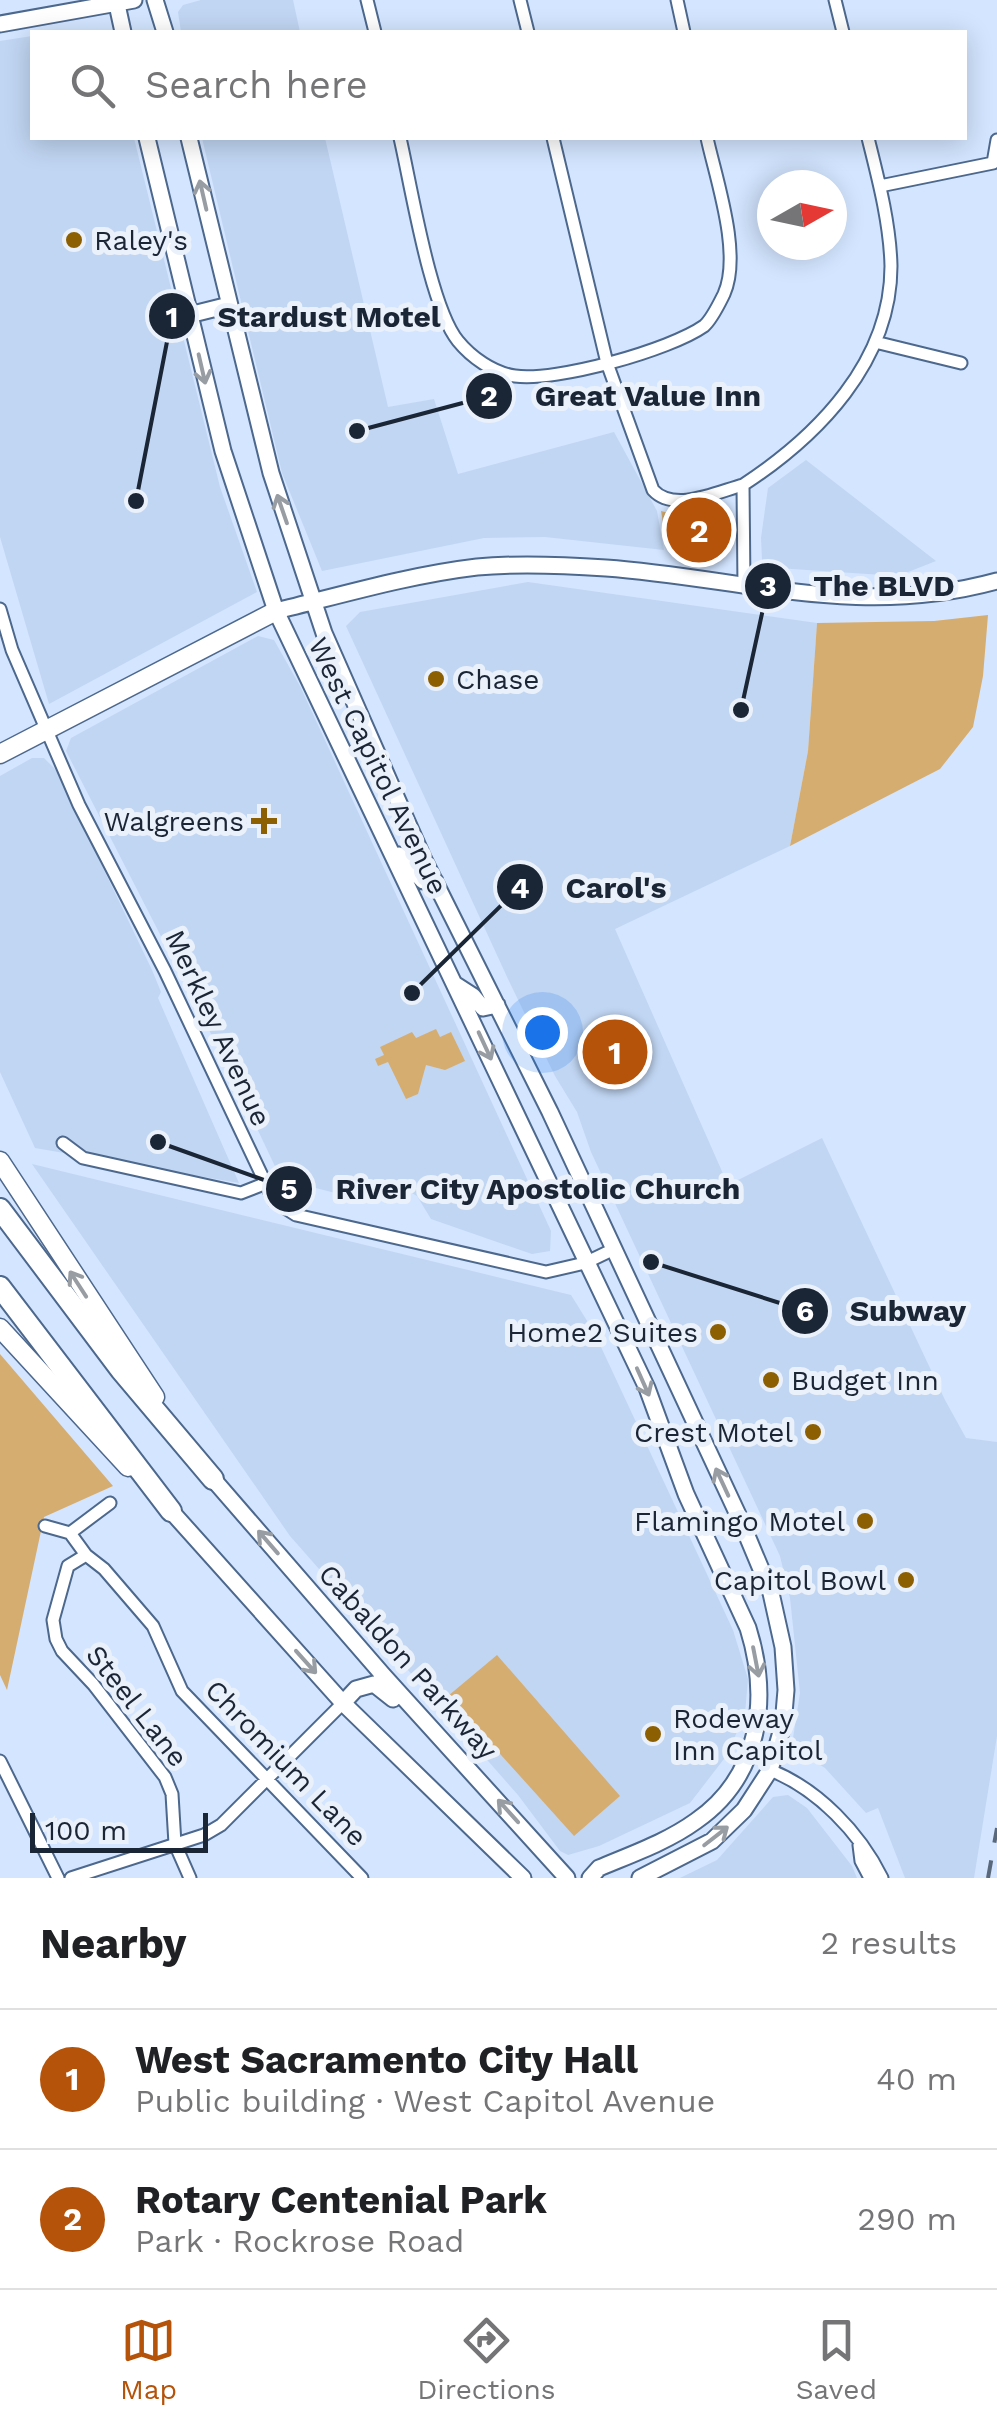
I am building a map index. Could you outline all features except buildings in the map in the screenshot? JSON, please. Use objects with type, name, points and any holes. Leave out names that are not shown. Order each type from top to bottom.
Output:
[{"type":"highway","points":[[0,1209],[121,1370],[213,1479]]},
{"type":"highway","points":[[0,1287],[171,1511]]},
{"type":"main road","points":[[0,24],[134,0]]},
{"type":"main road","points":[[156,0],[164,30]]},
{"type":"main road","points":[[116,2],[123,30]]},
{"type":"main road","name":"West Capitol Avenue","points":[[147,140],[223,452],[276,611],[647,1388],[685,1492],[748,1628],[760,1686],[758,1729],[748,1757]]},
{"type":"main road","name":"West Capitol Avenue","points":[[190,140],[270,473],[324,633],[435,882],[497,1005],[772,1593],[786,1690],[783,1724],[770,1770],[744,1810],[712,1840],[640,1878]]},
{"type":"main road","points":[[189,315],[228,304]]},
{"type":"main road","points":[[0,754],[276,611],[474,568],[512,564],[604,568],[810,596],[902,598],[997,581]]},
{"type":"main road","points":[[387,841],[424,882],[435,882]]},
{"type":"main road","points":[[456,985],[483,1008],[497,1005]]},
{"type":"main road","points":[[0,1161],[92,1306],[213,1479]]},
{"type":"main road","points":[[0,1328],[344,1703],[523,1878]]},
{"type":"main road","name":"Cabaldon Parkway","points":[[213,1479],[567,1878]]},
{"type":"main road","points":[[344,1703],[365,1685],[381,1687],[424,1734],[448,1746]]},
{"type":"main road","points":[[590,1878],[599,1868],[700,1819],[715,1805],[748,1757],[770,1770]]},
{"type":"street","points":[[367,0],[374,30]]},
{"type":"street","points":[[520,0],[528,30]]},
{"type":"street","points":[[677,0],[684,30]]},
{"type":"street","points":[[835,0],[842,30]]},
{"type":"street","points":[[400,140],[442,318],[470,354],[514,376],[550,376],[607,363],[674,343],[707,324],[726,290],[729,243],[706,140]]},
{"type":"street","points":[[553,140],[607,363],[648,478],[661,498],[673,502],[743,485],[784,458],[818,428],[850,387],[876,342],[891,266],[880,186],[868,140]]},
{"type":"street","points":[[880,186],[993,162],[997,140]]},
{"type":"street","points":[[876,342],[961,364]]},
{"type":"street","points":[[743,485],[744,586]]},
{"type":"street","name":"Merkley Avenue","points":[[0,609],[12,650],[79,805],[274,1201],[296,1215],[546,1272],[586,1263],[612,1250]]},
{"type":"street","points":[[63,1142],[83,1158],[242,1192],[264,1184]]},
{"type":"street","points":[[46,1526],[70,1533],[110,1503]]},
{"type":"street","name":"Chromium Lane","points":[[70,1533],[153,1626],[182,1691],[357,1873]]},
{"type":"street","name":"Steel Lane","points":[[86,1555],[68,1566],[53,1620],[56,1639],[165,1777],[172,1794],[176,1844],[190,1878]]},
{"type":"street","points":[[71,1878],[102,1873],[221,1825],[344,1703]]},
{"type":"street","points":[[0,1761],[58,1878]]},
{"type":"street","points":[[770,1770],[816,1795],[832,1810],[859,1846],[871,1855],[882,1878]]},
{"type":"street","points":[[859,1846],[870,1878]]},
{"type":"street","points":[[342,1878],[357,1873]]},
{"type":"shaded area","points":[[201,0],[293,0],[300,30],[181,30],[178,12],[183,5]]},
{"type":"shaded area","points":[[30,36],[30,140],[134,140],[220,487],[257,592],[49,704],[0,537],[0,41]]},
{"type":"shaded area","points":[[202,140],[325,140],[388,407],[434,399],[458,474],[614,432],[657,511],[664,550],[545,537],[484,538],[322,571],[282,473]]},
{"type":"shaded area","points":[[806,460],[936,561],[898,576],[777,568],[762,560],[768,488]]},
{"type":"shaded area","points":[[661,511],[680,516],[718,515],[731,532],[725,553],[667,546]]},
{"type":"shaded area","points":[[528,582],[817,623],[808,751],[790,846],[615,929],[728,1185],[822,1138],[966,1438],[997,1442],[997,1736],[974,1878],[905,1878],[878,1808],[866,1813],[825,1768],[800,1752],[791,1751],[800,1693],[790,1598],[780,1556],[591,1152],[577,1112],[508,979],[346,626],[360,612]]},
{"type":"shaded area","points":[[988,615],[983,676],[973,727],[940,769],[790,846],[808,751],[817,623],[934,621]]},
{"type":"shaded area","points":[[258,636],[274,640],[300,686],[551,1231],[550,1251],[532,1254],[431,1219],[417,1196],[405,1189],[377,1183],[343,1195],[281,1179],[66,751],[71,738]]},
{"type":"shaded area","points":[[32,758],[44,758],[56,770],[152,970],[161,992],[158,998],[239,1183],[35,1148],[0,1072],[0,776]]},
{"type":"shaded area","points":[[436,1029],[440,1037],[451,1032],[465,1061],[445,1070],[426,1065],[418,1094],[406,1099],[388,1062],[378,1066],[375,1059],[384,1055],[380,1047],[412,1032],[416,1038]]},
{"type":"shaded area","points":[[32,1164],[571,1295],[594,1332],[733,1630],[748,1679],[745,1713],[727,1755],[690,1803],[599,1846],[568,1855],[560,1851],[518,1795],[290,1536]]},
{"type":"shaded area","points":[[0,1354],[113,1486],[44,1517],[7,1690],[0,1675]]},
{"type":"shaded area","points":[[497,1655],[620,1796],[574,1836],[448,1696]]},
{"type":"shaded area","points":[[788,1795],[807,1808],[857,1878],[680,1878],[717,1860],[773,1797]]},
{"type":"railway","points":[[988,1878],[997,1828]]},
{"type":"place","name":"Raley's","points":[[74,240]]},
{"type":"place","name":"Great Value Inn","points":[[357,431]]},
{"type":"place","name":"Stardust Motel","points":[[136,501]]},
{"type":"place","name":"Rotary Centenial Park","points":[[699,530]]},
{"type":"place","name":"Chase","points":[[436,679]]},
{"type":"place","name":"The BLVD","points":[[741,710]]},
{"type":"place","name":"Walgreens","points":[[264,821]]},
{"type":"place","name":"Carol's","points":[[412,993]]},
{"type":"place","name":"West Sacramento City Hall","points":[[615,1052]]},
{"type":"place","name":"River City Apostolic Church","points":[[158,1142]]},
{"type":"place","name":"Subway","points":[[651,1262]]},
{"type":"place","name":"Home2 Suites","points":[[718,1332]]},
{"type":"place","name":"Budget Inn","points":[[771,1380]]},
{"type":"place","name":"Crest Motel","points":[[813,1432]]},
{"type":"place","name":"Flamingo Motel","points":[[865,1521]]},
{"type":"place","name":"Capitol Bowl","points":[[906,1580]]},
{"type":"place","name":"Rodeway Inn Capitol","points":[[653,1734]]}]
